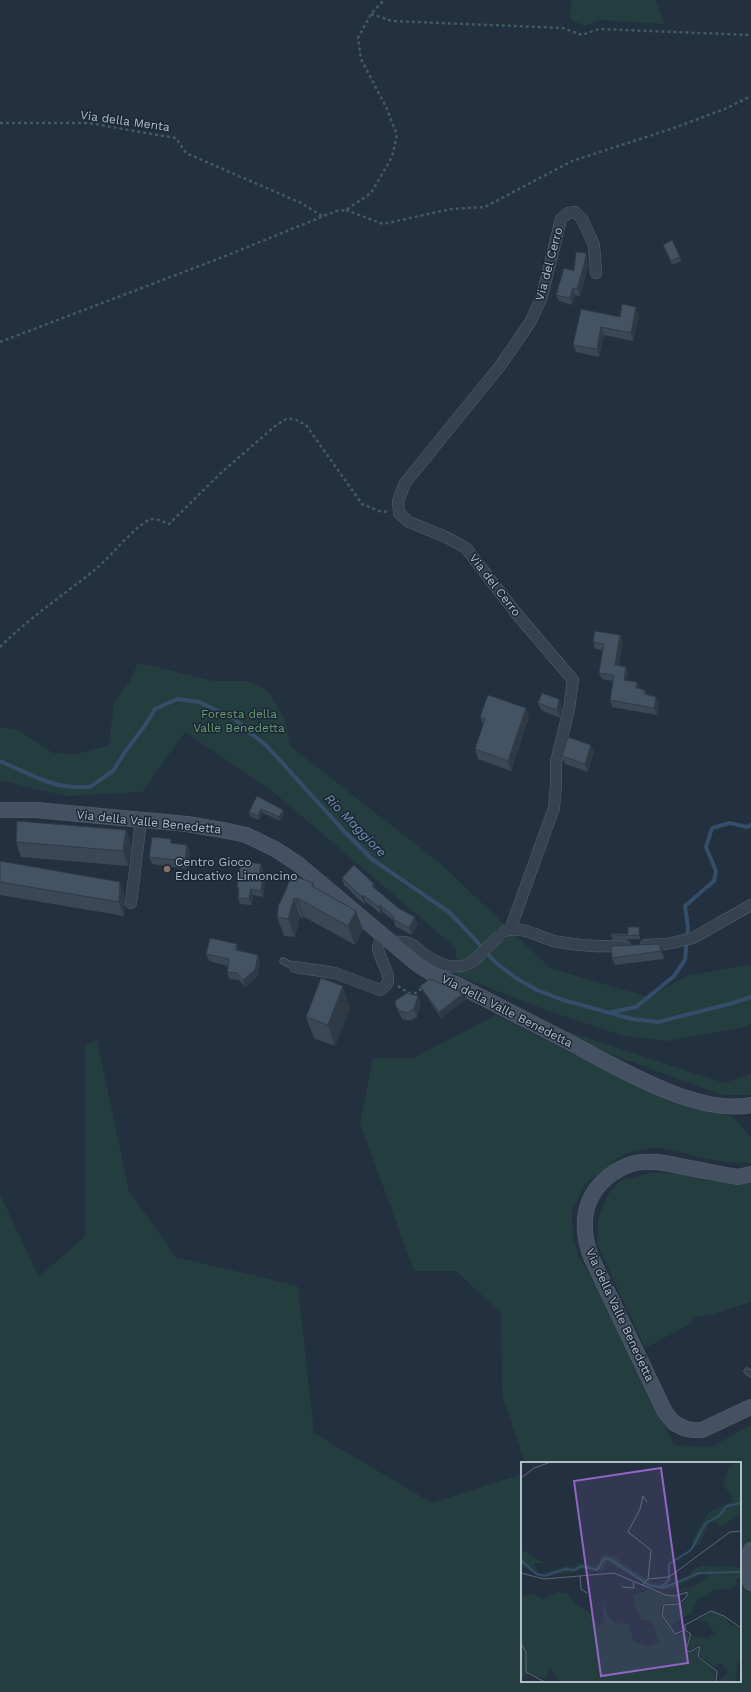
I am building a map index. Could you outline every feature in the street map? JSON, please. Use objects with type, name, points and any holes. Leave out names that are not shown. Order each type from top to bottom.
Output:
[{"type":"main road","name":"Via della Valle Benedetta","points":[[0,810],[36,810],[187,824],[228,831],[246,836],[275,849],[298,864],[417,964],[433,974],[460,986],[648,1084],[704,1103],[729,1107],[751,1105]]},
{"type":"main road","name":"Via della Valle Benedetta","points":[[751,1174],[738,1177],[659,1162],[643,1162],[629,1165],[618,1170],[604,1180],[594,1192],[588,1204],[584,1229],[586,1246],[590,1257],[665,1412],[674,1423],[692,1430],[702,1430],[751,1407]]},
{"type":"main road","points":[[751,1550],[746,1566],[747,1575],[751,1583]]},
{"type":"street","name":"Via del Cerro","points":[[510,930],[554,808],[556,762],[569,709],[573,680],[516,613],[466,548],[446,536],[408,522],[399,513],[398,501],[406,483],[500,366],[531,321],[542,296],[561,219],[568,213],[575,212],[582,220],[594,245],[596,272]]},
{"type":"street","points":[[131,903],[141,820]]},
{"type":"street","points":[[295,966],[335,973],[380,990],[388,983],[388,977],[378,948],[379,943],[387,939],[409,943],[431,959],[452,967],[461,967],[472,962],[505,931],[529,931],[557,942],[584,946],[610,947],[667,944],[693,938],[751,905]]},
{"type":"lane","points":[[284,961],[295,966]]},
{"type":"path","points":[[346,210],[371,193],[392,157],[397,136],[386,107],[361,59],[358,38],[371,14],[384,0]]},
{"type":"path","points":[[371,14],[392,21],[563,28],[582,35],[599,29],[751,35]]},
{"type":"path","points":[[0,342],[216,260],[336,211],[346,210],[384,224],[450,209],[485,207],[572,161],[674,128],[727,108],[751,96]]},
{"type":"path","name":"Via della Menta","points":[[0,123],[88,123],[176,138],[186,153],[302,203],[324,217]]},
{"type":"path","points":[[0,647],[52,602],[98,567],[144,524],[154,519],[169,524],[223,471],[274,427],[286,419],[294,419],[306,425],[362,504],[379,511],[399,513]]},
{"type":"path","points":[[388,983],[399,986],[409,993],[416,993],[426,984],[433,974]]},
{"type":"green space","points":[[571,0],[656,0],[664,24],[600,20],[584,26],[570,19]]},
{"type":"green space","name":"Foresta della Valle Benedetta","points":[[138,663],[214,681],[248,681],[268,691],[285,719],[290,746],[442,865],[550,968],[648,997],[687,976],[751,964],[751,1024],[740,1028],[667,1041],[623,1036],[543,1009],[457,975],[456,948],[271,790],[185,732],[142,792],[66,796],[0,780],[0,727],[18,730],[53,753],[78,754],[109,745],[114,702],[130,681]]},
{"type":"green space","points":[[496,1015],[552,1043],[607,1066],[659,1093],[733,1117],[751,1137],[751,1163],[723,1162],[656,1147],[624,1154],[585,1184],[572,1212],[573,1237],[579,1257],[620,1331],[674,1445],[711,1447],[751,1425],[751,1692],[0,1692],[0,1194],[39,1277],[85,1236],[85,1045],[97,1040],[129,1191],[176,1257],[298,1286],[314,1433],[432,1503],[521,1474],[521,1682],[741,1682],[741,1462],[525,1462],[502,1395],[501,1313],[456,1271],[414,1271],[360,1123],[373,1058],[413,1058]]},
{"type":"green space","points":[[548,1025],[724,1083],[751,1074],[751,1095],[722,1095],[618,1057]]},
{"type":"green space","points":[[649,1173],[681,1173],[736,1185],[751,1182],[751,1302],[710,1315],[696,1317],[687,1326],[645,1348],[597,1244],[598,1218],[607,1196],[619,1181]]},
{"type":"building","points":[[672,240],[680,257],[671,261],[663,245]]},
{"type":"building","points":[[576,252],[586,253],[577,289],[573,288],[570,298],[556,295],[564,268],[574,271]]},
{"type":"building","points":[[622,304],[636,307],[631,333],[601,327],[597,349],[573,345],[581,309],[620,317]]},
{"type":"building","points":[[595,631],[620,635],[615,665],[626,667],[624,680],[637,682],[636,688],[645,690],[644,694],[656,697],[654,708],[610,700],[614,675],[599,673],[604,644],[593,642]]},
{"type":"building","points":[[542,693],[559,699],[557,710],[538,703]]},
{"type":"building","points":[[488,695],[526,708],[508,761],[475,749],[485,719],[480,717]]},
{"type":"building","points":[[568,737],[591,745],[585,764],[562,756]]},
{"type":"building","points":[[257,796],[283,810],[279,817],[261,809],[258,816],[249,812]]},
{"type":"building","points":[[17,821],[126,830],[123,851],[16,842]]},
{"type":"building","points":[[152,837],[171,839],[171,843],[187,845],[185,861],[149,857]]},
{"type":"building","points":[[0,861],[120,882],[119,902],[0,882]]},
{"type":"building","points":[[241,861],[261,864],[259,875],[263,876],[261,891],[251,889],[249,899],[238,898],[239,888],[237,887]]},
{"type":"building","points":[[354,865],[374,884],[372,886],[398,908],[415,917],[409,928],[393,919],[394,917],[380,905],[379,907],[363,895],[362,897],[342,878]]},
{"type":"building","points":[[292,875],[313,883],[312,886],[356,911],[348,926],[297,898],[294,898],[288,919],[277,917],[279,903]]},
{"type":"building","points":[[628,927],[639,927],[639,935],[611,936],[611,934],[628,934]]},
{"type":"building","points":[[210,938],[237,944],[236,950],[258,955],[255,970],[243,980],[237,973],[227,972],[229,959],[206,954]]},
{"type":"building","points":[[660,944],[661,951],[612,958],[611,946]]},
{"type":"building","points":[[321,978],[343,986],[328,1025],[306,1017]]},
{"type":"building","points":[[430,979],[464,993],[439,1012],[420,986]]},
{"type":"building","points":[[407,993],[418,996],[414,1009],[407,1013],[399,1011],[395,1004],[396,1000]]},
{"type":"waterway","name":"Rio Maggiore","points":[[0,761],[40,779],[58,785],[90,787],[113,771],[155,709],[177,699],[199,702],[235,719],[246,730],[266,745],[342,829],[373,860],[449,912],[495,962],[516,978],[537,990],[563,1000],[632,1019],[658,1022],[751,997]]},
{"type":"waterway","points":[[611,1012],[636,1007],[674,976],[685,960],[688,927],[685,906],[714,881],[716,871],[706,847],[712,828],[730,823],[747,827],[751,825]]},
{"type":"place","name":"Centro Gioco Educativo Limoncino","points":[[167,869]]}]
